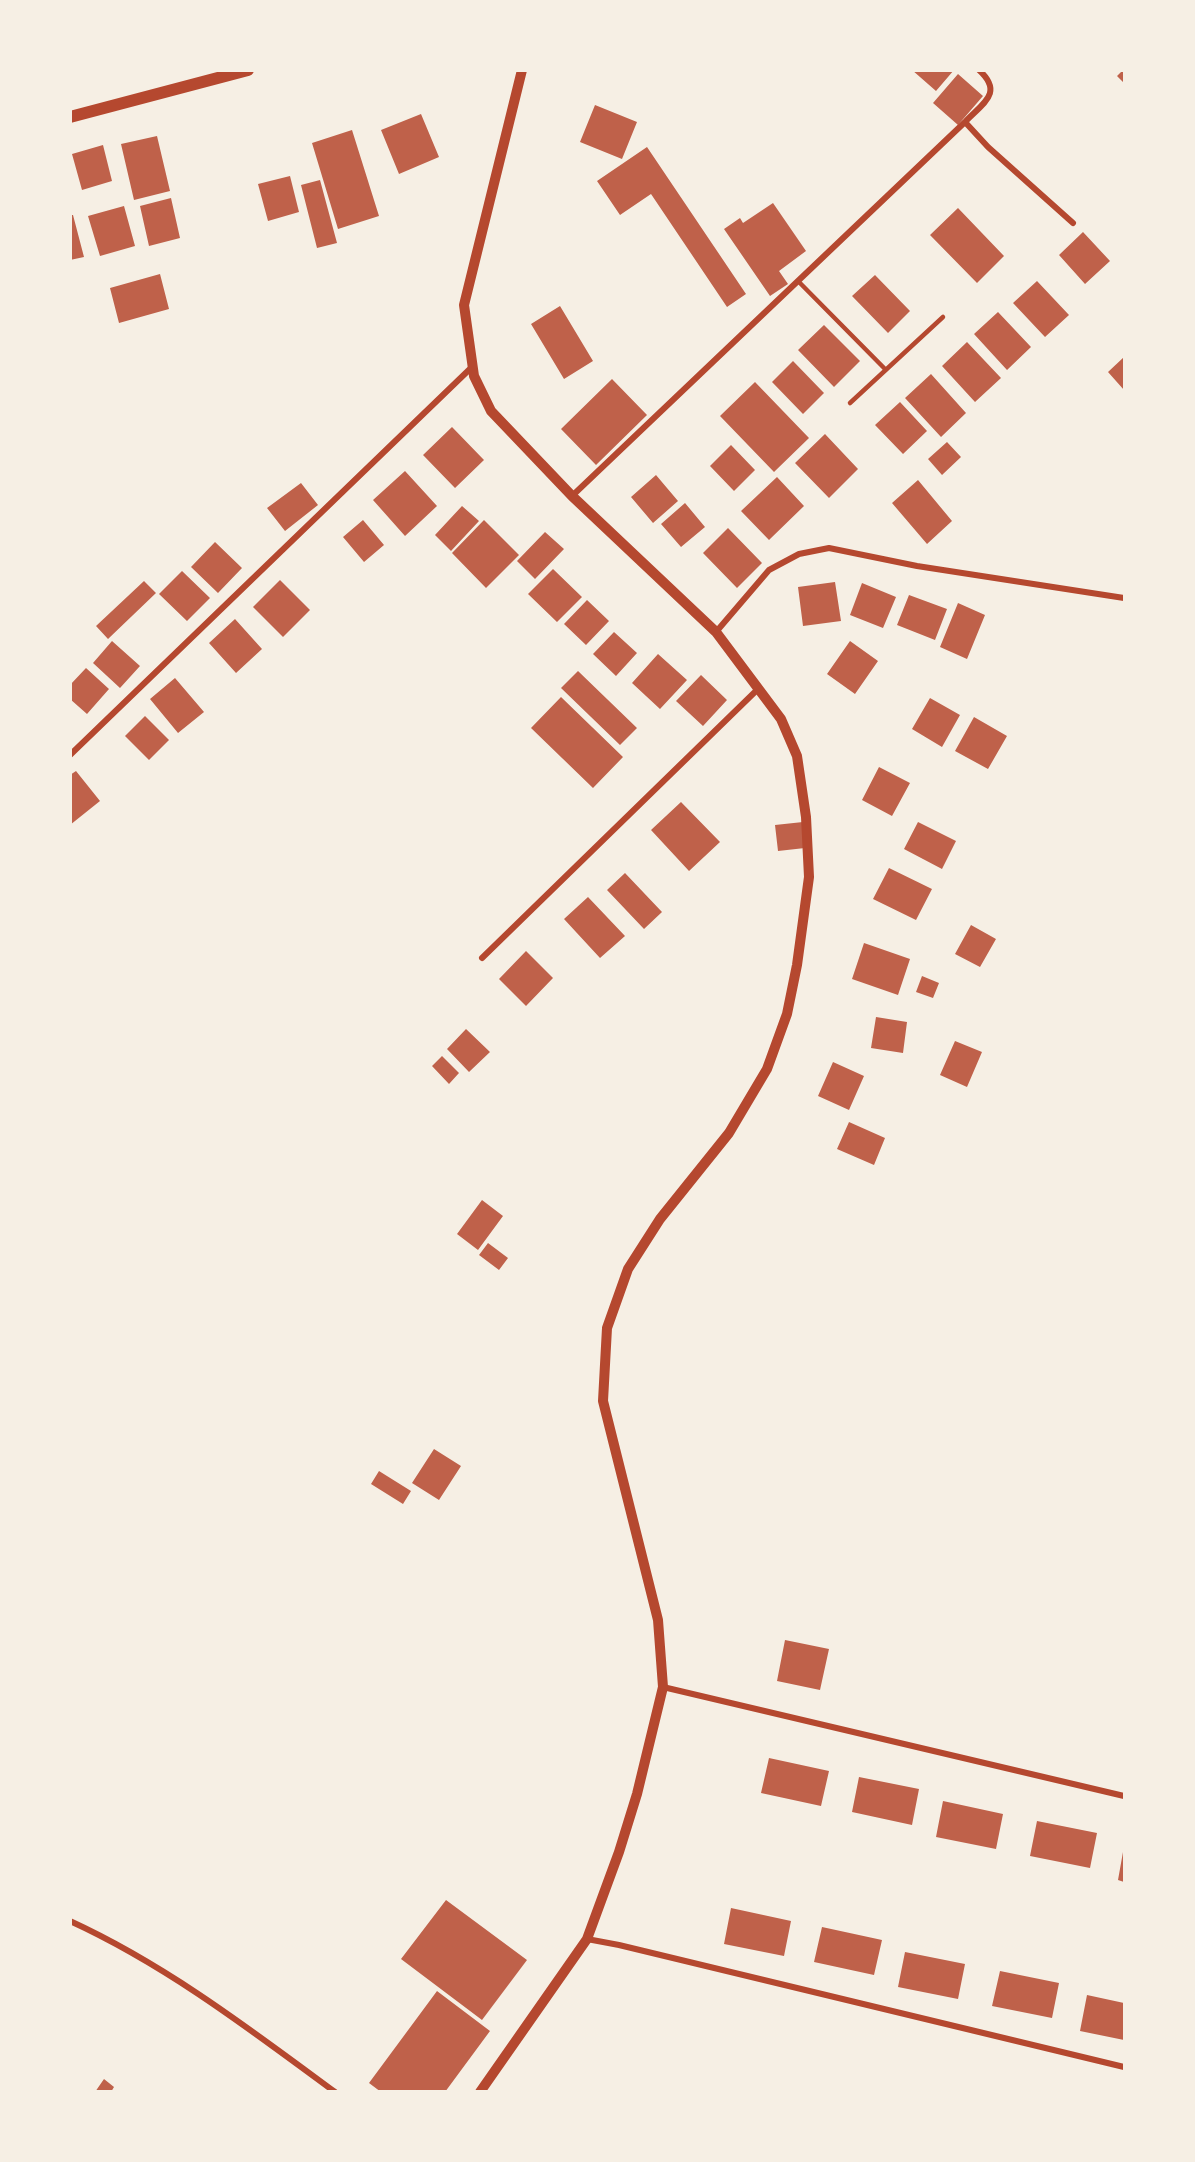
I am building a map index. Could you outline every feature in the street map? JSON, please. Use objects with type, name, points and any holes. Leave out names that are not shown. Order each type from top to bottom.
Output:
[{"type":"main road","points":[[70,117],[247,71]]},
{"type":"street","points":[[480,2091],[587,1939],[620,1852],[637,1794],[663,1687],[658,1620],[603,1401],[607,1328],[628,1269],[660,1220],[729,1133],[767,1070],[787,1014],[797,965],[809,878],[806,817],[797,756],[781,719],[716,632],[572,496],[491,411],[474,376],[464,305],[522,70]]},
{"type":"street","points":[[572,496],[965,122],[989,96],[992,87],[989,80],[979,70]]},
{"type":"street","points":[[965,122],[988,147],[1072,223]]},
{"type":"street","points":[[70,755],[474,366]]},
{"type":"street","points":[[716,632],[770,570],[799,554],[829,548],[916,566],[1125,598]]},
{"type":"street","points":[[482,958],[760,688]]},
{"type":"street","points":[[663,1687],[1125,1796]]},
{"type":"street","points":[[70,1921],[111,1940],[198,1994],[335,2091]]},
{"type":"street","points":[[587,1939],[620,1945],[1125,2067]]},
{"type":"lane","points":[[798,281],[886,370]]},
{"type":"lane","points":[[850,404],[943,317]]},
{"type":"building","points":[[912,70],[954,70],[936,91]]},
{"type":"building","points":[[1124,70],[1124,83],[1117,76]]},
{"type":"building","points":[[958,74],[983,96],[958,125],[933,103]]},
{"type":"building","points":[[595,105],[637,122],[622,159],[580,142]]},
{"type":"building","points":[[421,114],[439,157],[399,174],[381,130]]},
{"type":"building","points":[[352,130],[379,216],[338,229],[312,143]]},
{"type":"building","points":[[157,136],[170,191],[134,200],[121,144]]},
{"type":"building","points":[[103,145],[112,181],[82,190],[72,154]]},
{"type":"building","points":[[647,147],[746,294],[727,307],[651,194],[620,215],[597,181]]},
{"type":"building","points":[[290,176],[299,212],[268,221],[258,184]]},
{"type":"building","points":[[320,180],[337,243],[317,248],[301,185]]},
{"type":"building","points":[[171,198],[180,238],[149,246],[140,206]]},
{"type":"building","points":[[773,203],[806,251],[779,271],[788,284],[770,296],[724,229],[740,218],[743,223]]},
{"type":"building","points":[[124,206],[135,246],[100,256],[88,216]]},
{"type":"building","points":[[958,208],[1004,256],[977,283],[930,235]]},
{"type":"building","points":[[70,215],[73,215],[84,257],[70,260]]},
{"type":"building","points":[[1083,232],[1110,261],[1085,284],[1059,255]]},
{"type":"building","points":[[160,274],[169,309],[119,323],[110,288]]},
{"type":"building","points":[[875,275],[910,311],[888,333],[852,296]]},
{"type":"building","points":[[1037,281],[1069,315],[1045,337],[1013,303]]},
{"type":"building","points":[[560,306],[593,361],[564,379],[531,324]]},
{"type":"building","points":[[998,312],[1031,347],[1007,370],[974,334]]},
{"type":"building","points":[[824,325],[860,361],[834,387],[798,350]]},
{"type":"building","points":[[967,342],[1001,378],[975,402],[942,366]]},
{"type":"building","points":[[1124,357],[1124,390],[1108,372]]},
{"type":"building","points":[[793,361],[824,393],[803,414],[772,382]]},
{"type":"building","points":[[931,374],[966,413],[941,437],[905,398]]},
{"type":"building","points":[[612,379],[647,415],[596,465],[561,429]]},
{"type":"building","points":[[755,382],[809,438],[774,472],[720,416]]},
{"type":"building","points":[[900,402],[927,431],[903,454],[875,425]]},
{"type":"building","points":[[452,427],[484,460],[455,488],[423,455]]},
{"type":"building","points":[[825,434],[858,469],[829,498],[795,463]]},
{"type":"building","points":[[947,442],[961,457],[942,475],[928,459]]},
{"type":"building","points":[[731,445],[755,470],[734,491],[710,466]]},
{"type":"building","points":[[405,471],[437,506],[405,536],[373,500]]},
{"type":"building","points":[[656,475],[678,501],[653,523],[631,497]]},
{"type":"building","points":[[777,477],[804,506],[769,540],[741,511]]},
{"type":"building","points":[[918,480],[952,521],[927,544],[892,503]]},
{"type":"building","points":[[301,483],[318,505],[285,531],[267,508]]},
{"type":"building","points":[[685,503],[705,527],[681,547],[661,524]]},
{"type":"building","points":[[462,506],[479,521],[451,551],[435,535]]},
{"type":"building","points":[[363,520],[384,545],[364,562],[343,537]]},
{"type":"building","points":[[484,520],[519,555],[486,588],[452,553]]},
{"type":"building","points":[[728,528],[762,563],[737,588],[703,553]]},
{"type":"building","points":[[545,532],[564,549],[535,579],[517,561]]},
{"type":"building","points":[[215,542],[242,568],[218,593],[191,567]]},
{"type":"building","points":[[553,569],[582,597],[557,622],[528,594]]},
{"type":"building","points":[[182,571],[210,598],[187,621],[159,594]]},
{"type":"building","points":[[280,580],[310,610],[283,637],[253,607]]},
{"type":"building","points":[[144,581],[156,593],[108,639],[96,626]]},
{"type":"building","points":[[835,582],[841,621],[803,626],[798,587]]},
{"type":"building","points":[[862,583],[896,597],[883,628],[850,615]]},
{"type":"building","points":[[909,595],[947,609],[935,640],[897,625]]},
{"type":"building","points":[[587,600],[609,621],[586,645],[564,624]]},
{"type":"building","points":[[958,603],[985,615],[967,659],[940,647]]},
{"type":"building","points":[[235,619],[262,649],[236,673],[209,643]]},
{"type":"building","points":[[614,632],[637,653],[616,676],[593,654]]},
{"type":"building","points":[[112,641],[140,666],[120,688],[93,663]]},
{"type":"building","points":[[850,641],[878,661],[855,694],[827,674]]},
{"type":"building","points":[[658,654],[687,680],[660,709],[632,683]]},
{"type":"building","points":[[86,668],[109,689],[87,714],[70,699],[70,685]]},
{"type":"building","points":[[578,671],[637,728],[620,745],[561,688]]},
{"type":"building","points":[[701,675],[727,700],[703,726],[676,701]]},
{"type":"building","points":[[175,678],[204,712],[178,733],[150,699]]},
{"type":"building","points":[[561,697],[623,757],[593,788],[531,728]]},
{"type":"building","points":[[930,698],[960,715],[942,747],[912,729]]},
{"type":"building","points":[[145,716],[169,740],[149,760],[125,736]]},
{"type":"building","points":[[974,717],[1007,736],[988,769],[955,751]]},
{"type":"building","points":[[879,767],[910,783],[892,816],[862,800]]},
{"type":"building","points":[[76,771],[100,801],[70,825],[70,775]]},
{"type":"building","points":[[681,802],[720,842],[689,871],[651,830]]},
{"type":"building","points":[[803,822],[805,848],[778,851],[775,825]]},
{"type":"building","points":[[918,822],[956,841],[942,869],[904,849]]},
{"type":"building","points":[[889,868],[932,889],[916,920],[873,899]]},
{"type":"building","points":[[625,873],[662,912],[644,929],[607,890]]},
{"type":"building","points":[[588,897],[625,936],[600,958],[564,919]]},
{"type":"building","points":[[971,925],[996,939],[980,967],[955,954]]},
{"type":"building","points":[[864,943],[910,959],[898,995],[852,979]]},
{"type":"building","points":[[526,951],[553,978],[526,1006],[499,979]]},
{"type":"building","points":[[922,976],[939,983],[933,998],[916,992]]},
{"type":"building","points":[[876,1017],[907,1022],[903,1053],[871,1048]]},
{"type":"building","points":[[466,1029],[490,1052],[469,1072],[447,1049]]},
{"type":"building","points":[[955,1041],[982,1052],[967,1087],[940,1075]]},
{"type":"building","points":[[442,1056],[459,1073],[449,1084],[432,1066]]},
{"type":"building","points":[[833,1062],[864,1076],[849,1110],[818,1096]]},
{"type":"building","points":[[849,1122],[885,1138],[874,1165],[837,1149]]},
{"type":"building","points":[[482,1200],[503,1216],[478,1250],[457,1234]]},
{"type":"building","points":[[488,1243],[508,1258],[499,1270],[479,1255]]},
{"type":"building","points":[[434,1449],[461,1466],[439,1500],[412,1483]]},
{"type":"building","points":[[379,1471],[411,1491],[403,1504],[371,1484]]},
{"type":"building","points":[[785,1640],[829,1649],[820,1690],[777,1681]]},
{"type":"building","points":[[769,1758],[829,1771],[821,1806],[761,1793]]},
{"type":"building","points":[[859,1777],[919,1789],[912,1825],[852,1812]]},
{"type":"building","points":[[943,1801],[1003,1814],[996,1849],[936,1837]]},
{"type":"building","points":[[1037,1821],[1097,1833],[1090,1868],[1030,1856]]},
{"type":"building","points":[[1124,1852],[1124,1882],[1118,1880]]},
{"type":"building","points":[[446,1900],[527,1960],[482,2020],[401,1959]]},
{"type":"building","points":[[731,1908],[791,1921],[784,1956],[724,1944]]},
{"type":"building","points":[[822,1927],[882,1940],[874,1975],[814,1962]]},
{"type":"building","points":[[905,1952],[965,1964],[958,1999],[898,1987]]},
{"type":"building","points":[[1000,1971],[1059,1983],[1052,2018],[992,2006]]},
{"type":"building","points":[[437,1991],[490,2031],[445,2092],[381,2092],[369,2083]]},
{"type":"building","points":[[1087,1995],[1124,2003],[1124,2040],[1080,2031]]},
{"type":"building","points":[[104,2079],[114,2087],[111,2092],[95,2092]]}]
